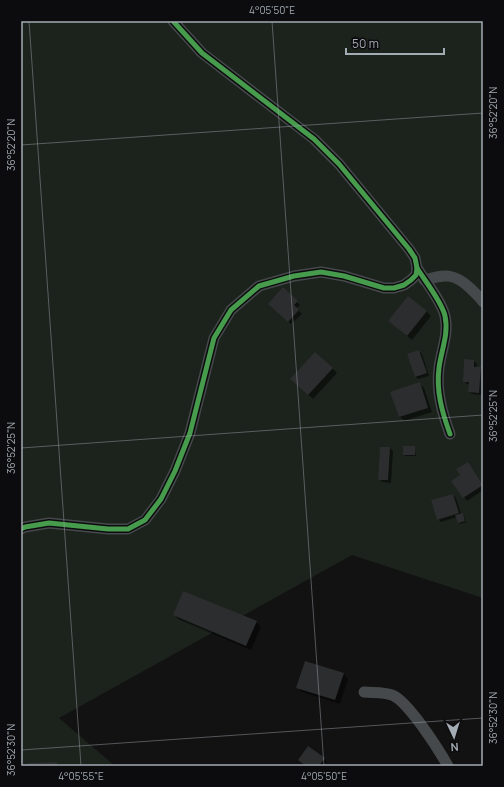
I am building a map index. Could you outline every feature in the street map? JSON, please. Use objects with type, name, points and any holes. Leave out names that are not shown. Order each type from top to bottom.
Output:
[{"type":"street","points":[[174,21],[202,53],[314,139],[339,164],[409,249],[415,258],[417,268],[445,315],[446,335],[439,368],[438,384],[441,407],[450,434]]},
{"type":"street","points":[[21,529],[49,523],[108,529],[128,529],[145,520],[161,499],[175,471],[190,433],[214,338],[230,310],[259,286],[294,276],[321,272],[344,276],[384,288],[394,288],[404,285],[411,280],[416,275],[417,268]]},
{"type":"street","points":[[424,280],[448,275],[455,277],[462,280],[480,297],[483,302]]},
{"type":"street","points":[[364,692],[393,696],[403,702],[411,711],[448,766]]},
{"type":"shaded area","points":[[21,21],[483,21],[483,598],[352,555],[59,718],[115,766],[21,766]]},
{"type":"building","points":[[283,287],[298,301],[294,305],[299,310],[288,322],[268,304]]},
{"type":"building","points":[[408,296],[427,311],[407,336],[388,321]]},
{"type":"building","points":[[419,350],[427,373],[415,377],[407,354]]},
{"type":"building","points":[[315,352],[333,368],[308,395],[290,379]]},
{"type":"building","points":[[464,359],[474,360],[474,367],[481,367],[479,393],[468,392],[469,382],[463,382]]},
{"type":"building","points":[[420,382],[428,408],[399,417],[390,392]]},
{"type":"building","points":[[403,446],[415,446],[415,455],[403,455]]},
{"type":"building","points":[[380,447],[390,447],[388,480],[378,480]]},
{"type":"building","points":[[468,462],[483,485],[463,498],[451,481],[460,475],[456,469]]},
{"type":"building","points":[[453,494],[459,513],[437,520],[431,500]]},
{"type":"building","points":[[463,513],[465,521],[458,523],[455,515]]},
{"type":"building","points":[[183,591],[257,621],[246,646],[173,615]]},
{"type":"building","points":[[305,661],[344,673],[335,700],[296,688]]},
{"type":"building","points":[[308,746],[325,758],[319,766],[306,766],[298,760]]},
{"type":"building","points":[[57,762],[57,766],[28,766],[28,763]]},
{"type":"cycle path","points":[[21,529],[49,523],[108,529],[128,529],[145,520],[161,499],[175,471],[190,433],[214,338],[231,310],[259,286],[294,276],[321,272],[344,276],[384,288],[394,288],[404,285],[416,275],[417,268],[415,258],[409,249],[339,164],[314,139],[202,53],[173,21]]},
{"type":"cycle path","points":[[417,268],[437,298],[445,316],[446,329],[439,368],[438,385],[442,410],[450,434]]}]
